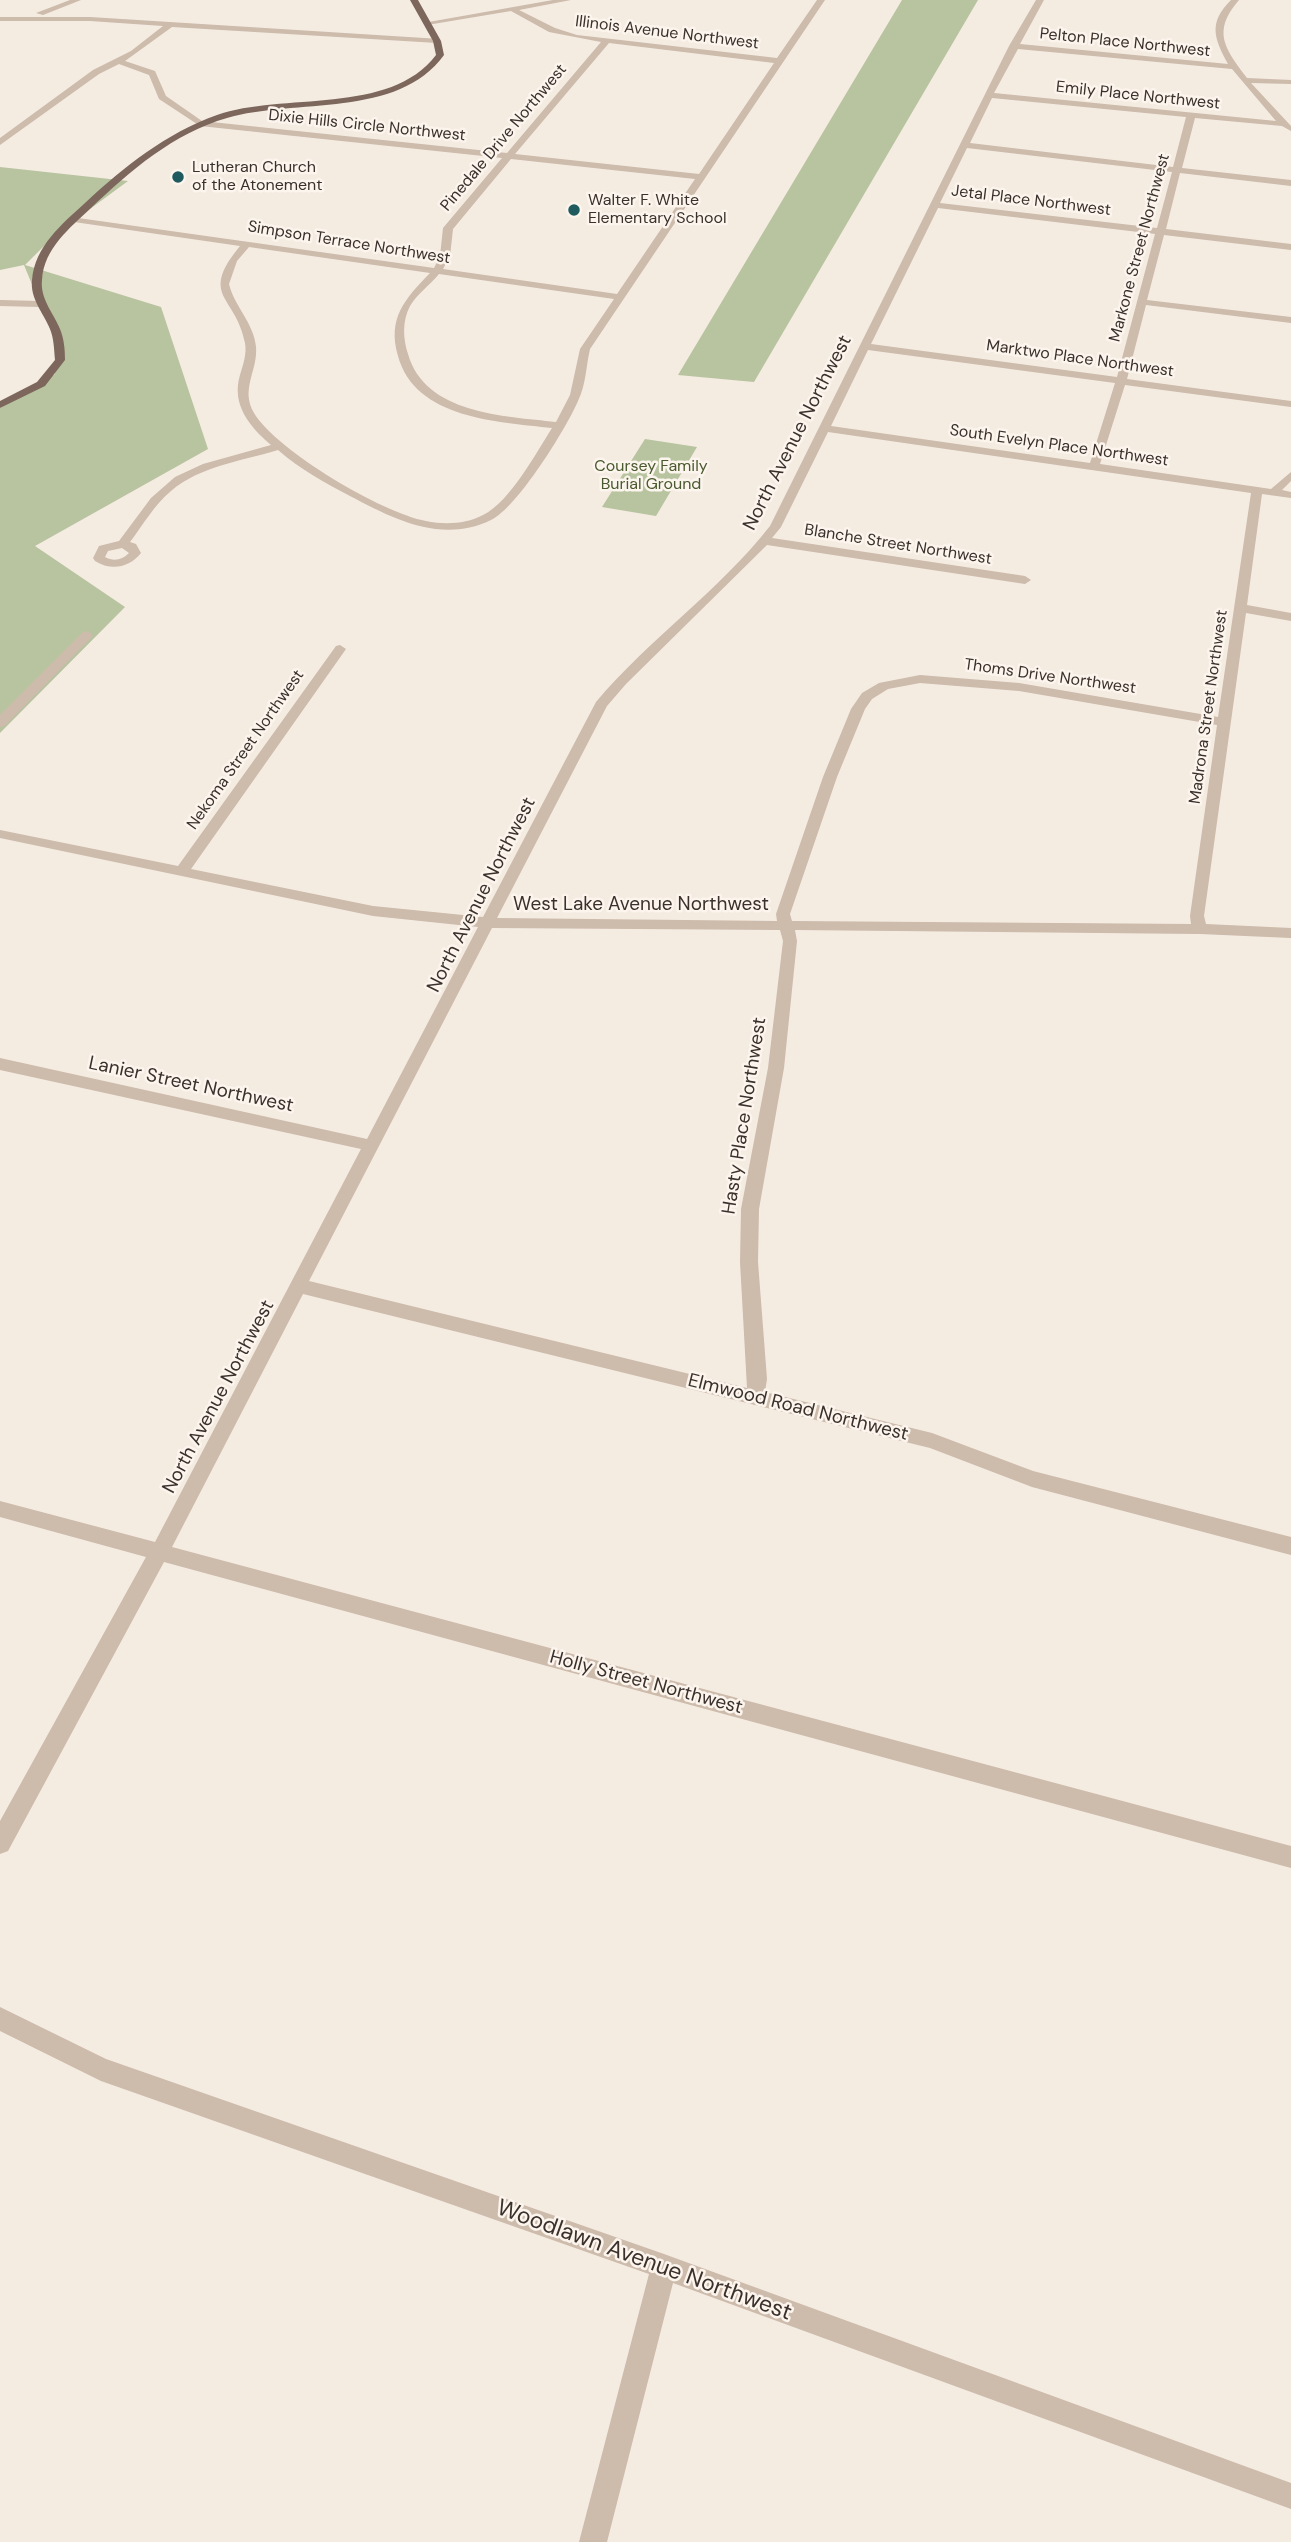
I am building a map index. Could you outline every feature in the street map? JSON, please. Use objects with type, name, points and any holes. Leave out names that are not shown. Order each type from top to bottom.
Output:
[{"type":"main road","points":[[0,405],[41,384],[60,360],[58,336],[39,303],[35,282],[40,260],[53,239],[166,141],[200,123],[248,110],[357,97],[400,86],[423,76],[440,55],[437,41],[414,0]]},
{"type":"street","points":[[31,18],[78,0]]},
{"type":"street","points":[[427,23],[566,0]]},
{"type":"street","points":[[246,244],[227,265],[223,285],[251,342],[242,387],[243,404],[253,420],[318,475],[405,519],[427,525],[452,526],[481,520],[500,509],[559,426],[575,397],[585,349],[821,0]]},
{"type":"street","name":"North Avenue Northwest","points":[[0,1843],[160,1551],[300,1286],[601,705],[621,681],[766,541],[1013,46],[1040,0]]},
{"type":"street","points":[[1235,0],[1219,15],[1217,23],[1234,67],[1288,128]]},
{"type":"street","name":"Illinois Avenue Northwest","points":[[515,10],[552,30],[606,43],[779,61]]},
{"type":"street","points":[[0,19],[170,24],[437,41]]},
{"type":"street","points":[[0,142],[96,72],[134,53],[170,24]]},
{"type":"street","name":"Pinedale Drive Northwest","points":[[559,426],[461,409],[429,394],[409,376],[402,359],[400,317],[409,299],[446,256],[448,228],[606,43]]},
{"type":"street","name":"Pelton Place Northwest","points":[[1013,46],[1234,67]]},
{"type":"street","name":"Dixie Hills Circle Northwest","points":[[119,61],[152,73],[162,97],[200,123],[509,154],[701,177]]},
{"type":"street","points":[[1243,80],[1291,82]]},
{"type":"street","name":"Emily Place Northwest","points":[[989,95],[1288,128]]},
{"type":"street","name":"Markone Street Northwest","points":[[1094,467],[1121,381],[1191,116]]},
{"type":"street","points":[[964,145],[1291,183]]},
{"type":"street","name":"Jetal Place Northwest","points":[[934,205],[1291,247]]},
{"type":"street","name":"Simpson Terrace Northwest","points":[[74,219],[620,297]]},
{"type":"street","points":[[1142,302],[1291,320]]},
{"type":"street","points":[[0,303],[39,303]]},
{"type":"street","name":"Marktwo Place Northwest","points":[[864,346],[1291,404]]},
{"type":"street","name":"South Evelyn Place Northwest","points":[[824,428],[1291,495]]},
{"type":"street","points":[[123,544],[154,502],[176,481],[281,446]]},
{"type":"street","points":[[1273,493],[1291,475]]},
{"type":"street","name":"Madrona Street Northwest","points":[[1200,929],[1197,916],[1257,491]]},
{"type":"street","name":"Blanche Street Northwest","points":[[766,541],[1025,580]]},
{"type":"street","points":[[1241,608],[1291,617]]},
{"type":"street","points":[[0,723],[87,635]]},
{"type":"street","name":"Nekoma Street Northwest","points":[[181,872],[340,649]]},
{"type":"street","name":"Thoms Drive Northwest","points":[[785,925],[783,914],[834,765],[858,709],[867,696],[884,686],[920,679],[981,682],[1224,722]]},
{"type":"street","name":"West Lake Avenue Northwest","points":[[0,834],[373,911],[489,923],[1200,929],[1291,933]]},
{"type":"street","name":"Hasty Place Northwest","points":[[755,1398],[758,1379],[749,1262],[750,1209],[776,1068],[790,941],[785,925]]},
{"type":"street","name":"Lanier Street Northwest","points":[[0,1064],[373,1146]]},
{"type":"street","name":"Elmwood Road Northwest","points":[[300,1286],[932,1441],[1032,1479],[1291,1546]]},
{"type":"street","name":"Holly Street Northwest","points":[[0,1509],[1291,1857]]},
{"type":"street","name":"Woodlawn Avenue Northwest","points":[[0,2019],[102,2069],[664,2267],[1291,2496]]},
{"type":"street","points":[[593,2542],[664,2267]]},
{"type":"green space","points":[[902,0],[978,0],[754,382],[678,375]]},
{"type":"green space","points":[[0,167],[128,181],[56,234],[25,265],[161,307],[208,449],[35,546],[125,607],[0,733],[0,408],[55,374],[56,343],[24,265],[0,270]]},
{"type":"green space","name":"Coursey Family Burial Ground","points":[[645,439],[697,447],[656,516],[602,507]]},
{"type":"place","name":"Lutheran Church of the Atonement","points":[[178,177]]},
{"type":"place","name":"Walter F. White Elementary School","points":[[574,210]]}]
